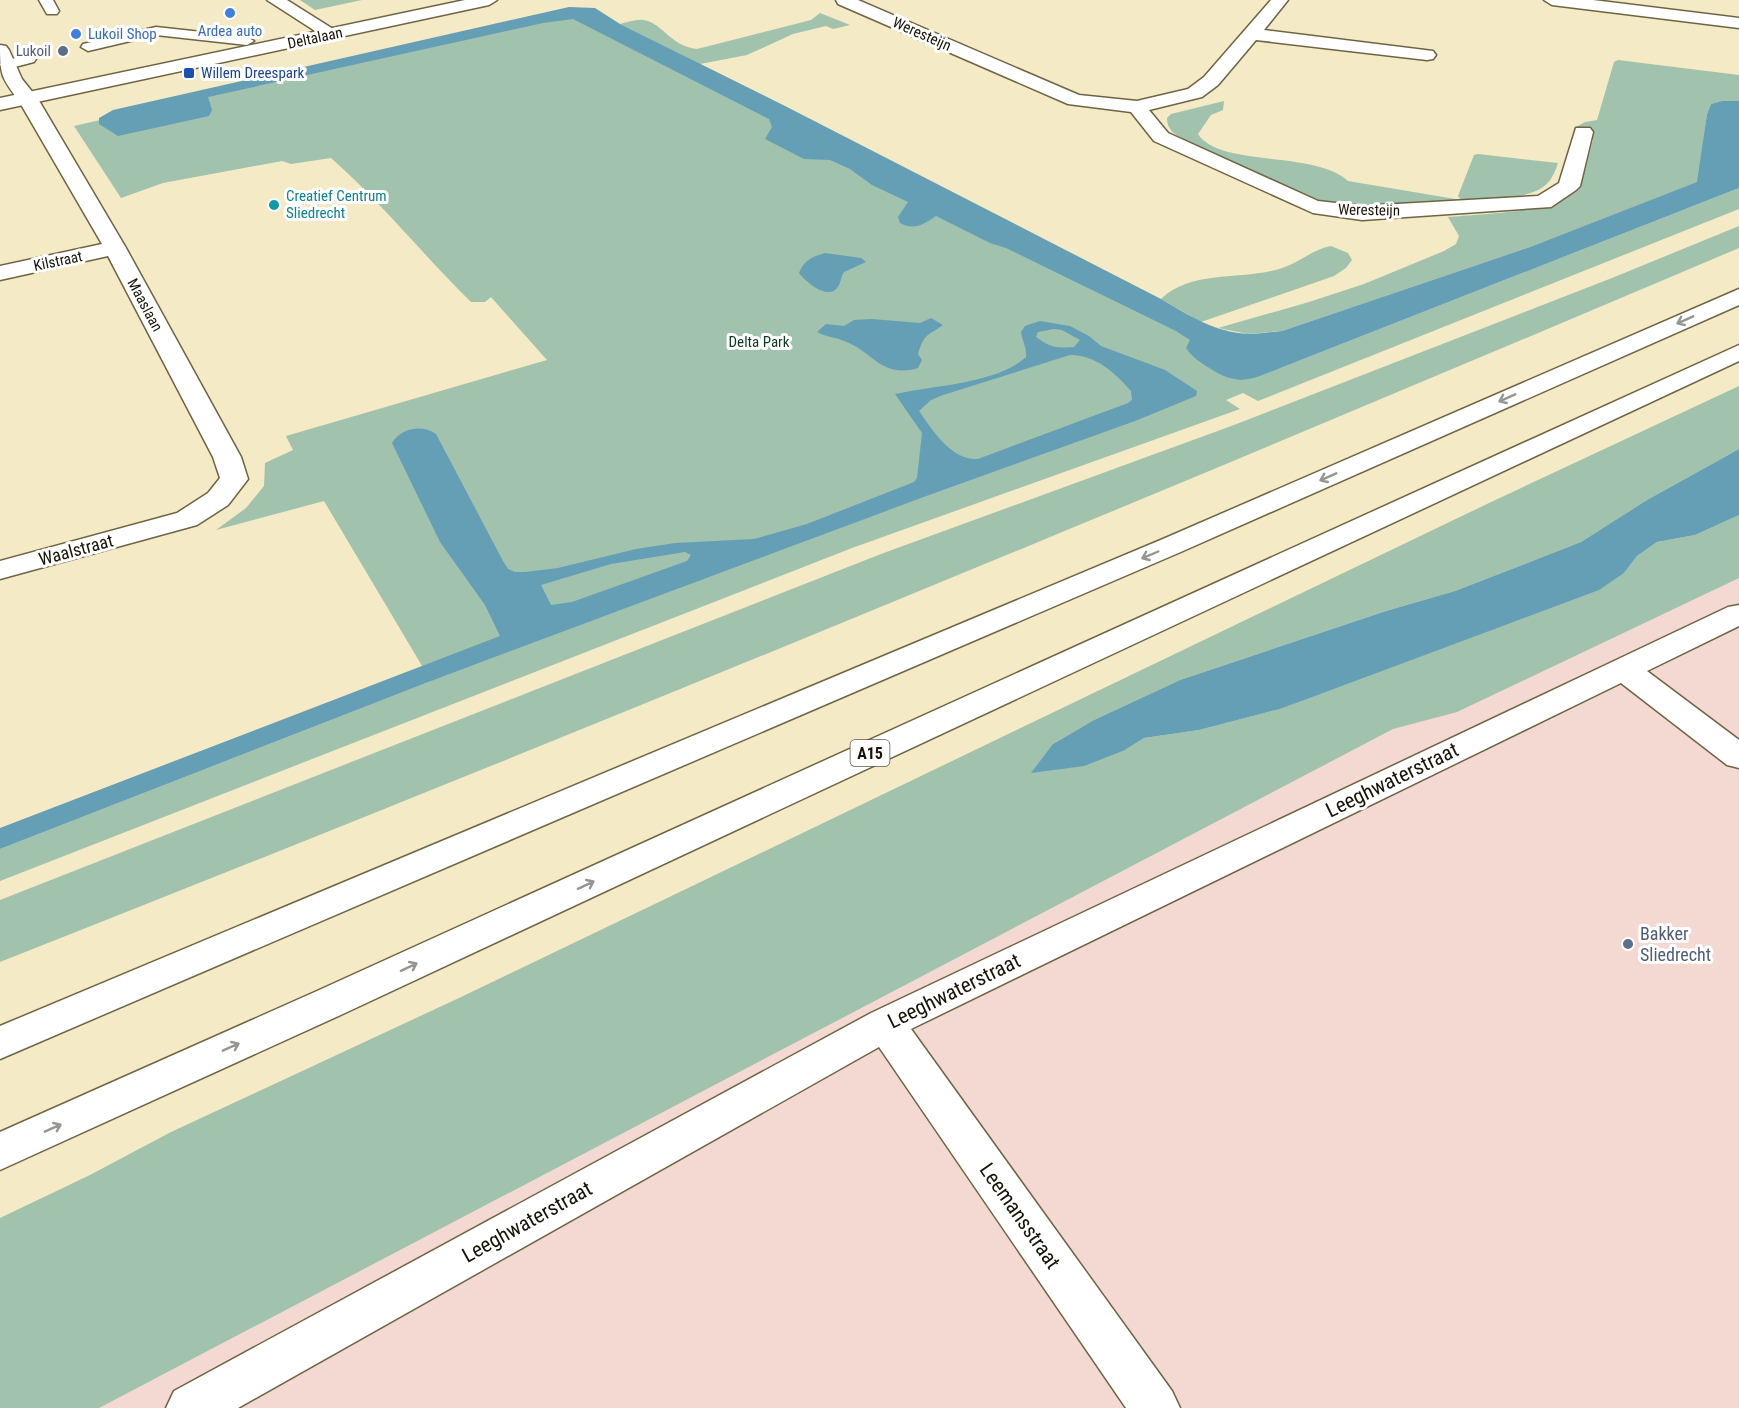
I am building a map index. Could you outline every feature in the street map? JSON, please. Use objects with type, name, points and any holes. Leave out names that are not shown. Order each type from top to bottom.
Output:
[{"type":"main road","points":[[275,0],[326,30]]},
{"type":"main road","name":"Deltalaan","points":[[0,104],[15,92],[248,41],[326,30],[451,0]]},
{"type":"main road","name":"Deltalaan","points":[[15,92],[489,0]]},
{"type":"main road","name":"Weresteijn","points":[[844,0],[1075,100],[1137,107],[1195,93],[1210,81],[1280,0]]},
{"type":"main road","points":[[1552,0],[1638,5],[1739,23]]},
{"type":"main road","points":[[1251,34],[1427,55]]},
{"type":"main road","name":"Maaslaan","points":[[12,58],[15,92],[115,248],[227,457],[234,479],[218,499],[187,519],[152,530]]},
{"type":"main road","name":"Weresteijn","points":[[1137,107],[1161,136],[1172,142],[1313,207],[1362,213],[1543,202],[1569,186],[1583,132]]},
{"type":"main road","name":"Kilstraat","points":[[0,273],[115,248]]},
{"type":"main road","points":[[0,1043],[1173,545],[1739,296]]},
{"type":"main road","name":"A15","points":[[0,1152],[342,997],[1739,352]]},
{"type":"main road","name":"Waalstraat","points":[[0,570],[152,530]]},
{"type":"main road","name":"Leeghwaterstraat","points":[[190,1408],[885,1024],[1739,614]]},
{"type":"main road","points":[[1623,669],[1739,757]]},
{"type":"main road","name":"Leemansstraat","points":[[885,1024],[1155,1408]]},
{"type":"lane","points":[[88,47],[156,31],[248,41]]},
{"type":"shaded area","points":[[1739,544],[1739,1408],[0,1408]]},
{"type":"green space","points":[[300,0],[362,0],[315,10]]},
{"type":"green space","name":"Delta Park","points":[[588,8],[1270,372],[1739,188],[1739,209],[1258,401],[1243,393],[1226,400],[1240,409],[852,548],[0,881],[0,849],[431,681],[324,501],[216,530],[246,508],[264,486],[265,463],[293,450],[286,436],[547,360],[491,297],[485,302],[471,302],[367,192],[331,158],[291,164],[282,161],[163,183],[121,198],[74,126]]},
{"type":"green space","points":[[820,13],[850,25],[833,29],[826,26],[793,34],[747,55],[700,64],[620,24],[635,20],[651,22],[680,44],[697,49],[811,20]]},
{"type":"green space","points":[[1618,60],[1739,75],[1739,101],[1711,104],[1707,114],[1698,182],[1530,247],[1282,331],[1248,334],[1218,328],[1364,284],[1444,251],[1456,244],[1459,236],[1448,217],[1536,208],[1567,197],[1580,185],[1593,140],[1574,128],[1585,122],[1597,120],[1614,62]]},
{"type":"green space","points":[[1224,101],[1223,110],[1211,115],[1198,134],[1209,145],[1246,156],[1313,165],[1333,171],[1348,181],[1461,200],[1458,196],[1474,155],[1558,163],[1548,183],[1532,193],[1516,197],[1359,207],[1338,205],[1318,200],[1181,138],[1167,123],[1167,118],[1171,114]]},
{"type":"green space","points":[[1739,226],[1739,248],[872,611],[0,962],[0,900],[881,554],[1234,425],[1612,278]]},
{"type":"green space","points":[[1331,246],[1348,253],[1352,260],[1346,268],[1334,276],[1201,322],[1161,299],[1174,289],[1189,283],[1270,271],[1285,267]]},
{"type":"green space","points":[[1739,386],[1739,449],[1647,500],[1581,542],[1455,591],[1386,611],[1180,680],[1094,720],[1053,744],[1125,750],[1144,738],[1199,730],[1280,709],[1624,573],[1637,556],[1657,542],[1695,535],[1739,515],[1739,578],[1457,712],[1393,729],[99,1408],[0,1408],[0,1218],[90,1175],[171,1132],[459,998],[1489,503]]},
{"type":"water","points":[[569,7],[595,8],[620,24],[787,107],[1192,317],[1214,327],[1237,333],[1282,331],[1530,247],[1697,182],[1707,114],[1711,104],[1722,101],[1739,101],[1739,188],[1264,375],[1239,380],[1221,375],[1197,360],[1186,348],[1190,340],[1176,331],[1006,248],[990,243],[936,216],[923,224],[914,226],[900,223],[898,217],[908,202],[872,185],[850,169],[830,160],[804,159],[765,139],[772,127],[769,119],[573,19],[543,23],[208,97],[212,110],[209,116],[118,136],[99,124],[99,118],[113,110]]},
{"type":"water","points":[[825,253],[861,258],[866,262],[844,272],[835,290],[824,291],[812,285],[799,273],[809,260]]},
{"type":"water","points":[[931,318],[943,325],[922,342],[918,354],[922,360],[918,368],[905,370],[886,367],[854,345],[817,332],[826,324],[844,326],[854,320],[872,319],[920,323]]},
{"type":"water","points":[[1040,321],[1070,326],[1089,336],[1101,346],[1165,370],[1197,391],[1196,396],[1135,421],[929,495],[444,676],[0,849],[0,828],[500,636],[485,605],[440,542],[392,443],[406,431],[418,428],[436,434],[503,561],[508,569],[515,572],[558,568],[636,549],[675,543],[754,539],[807,524],[914,482],[917,478],[922,433],[895,394],[982,378],[1013,366],[1026,357],[1021,332],[1025,326]],"holes":[[[1062,330],[1080,340],[1074,347],[1058,347],[1036,337],[1038,332]],[[1070,355],[1088,358],[1104,366],[1131,391],[1132,400],[978,459],[969,458],[951,450],[919,411],[931,400]],[[685,552],[691,555],[687,561],[572,602],[551,605],[541,585],[611,564]]]},
{"type":"water","points":[[1739,449],[1739,515],[1695,535],[1657,542],[1637,556],[1624,573],[1599,590],[1280,709],[1199,730],[1144,738],[1125,750],[1084,766],[1031,773],[1053,744],[1094,720],[1180,680],[1386,611],[1455,591],[1581,542],[1647,500]]},
{"type":"place","name":"Ardea auto","points":[[230,13]]},
{"type":"place","name":"Lukoil Shop","points":[[76,34]]},
{"type":"place","name":"Lukoil","points":[[63,51]]},
{"type":"place","name":"Willem Dreespark","points":[[189,73]]},
{"type":"place","name":"Creatief Centrum Sliedrecht","points":[[274,205]]},
{"type":"place","name":"Bakker Sliedrecht","points":[[1628,944]]}]
